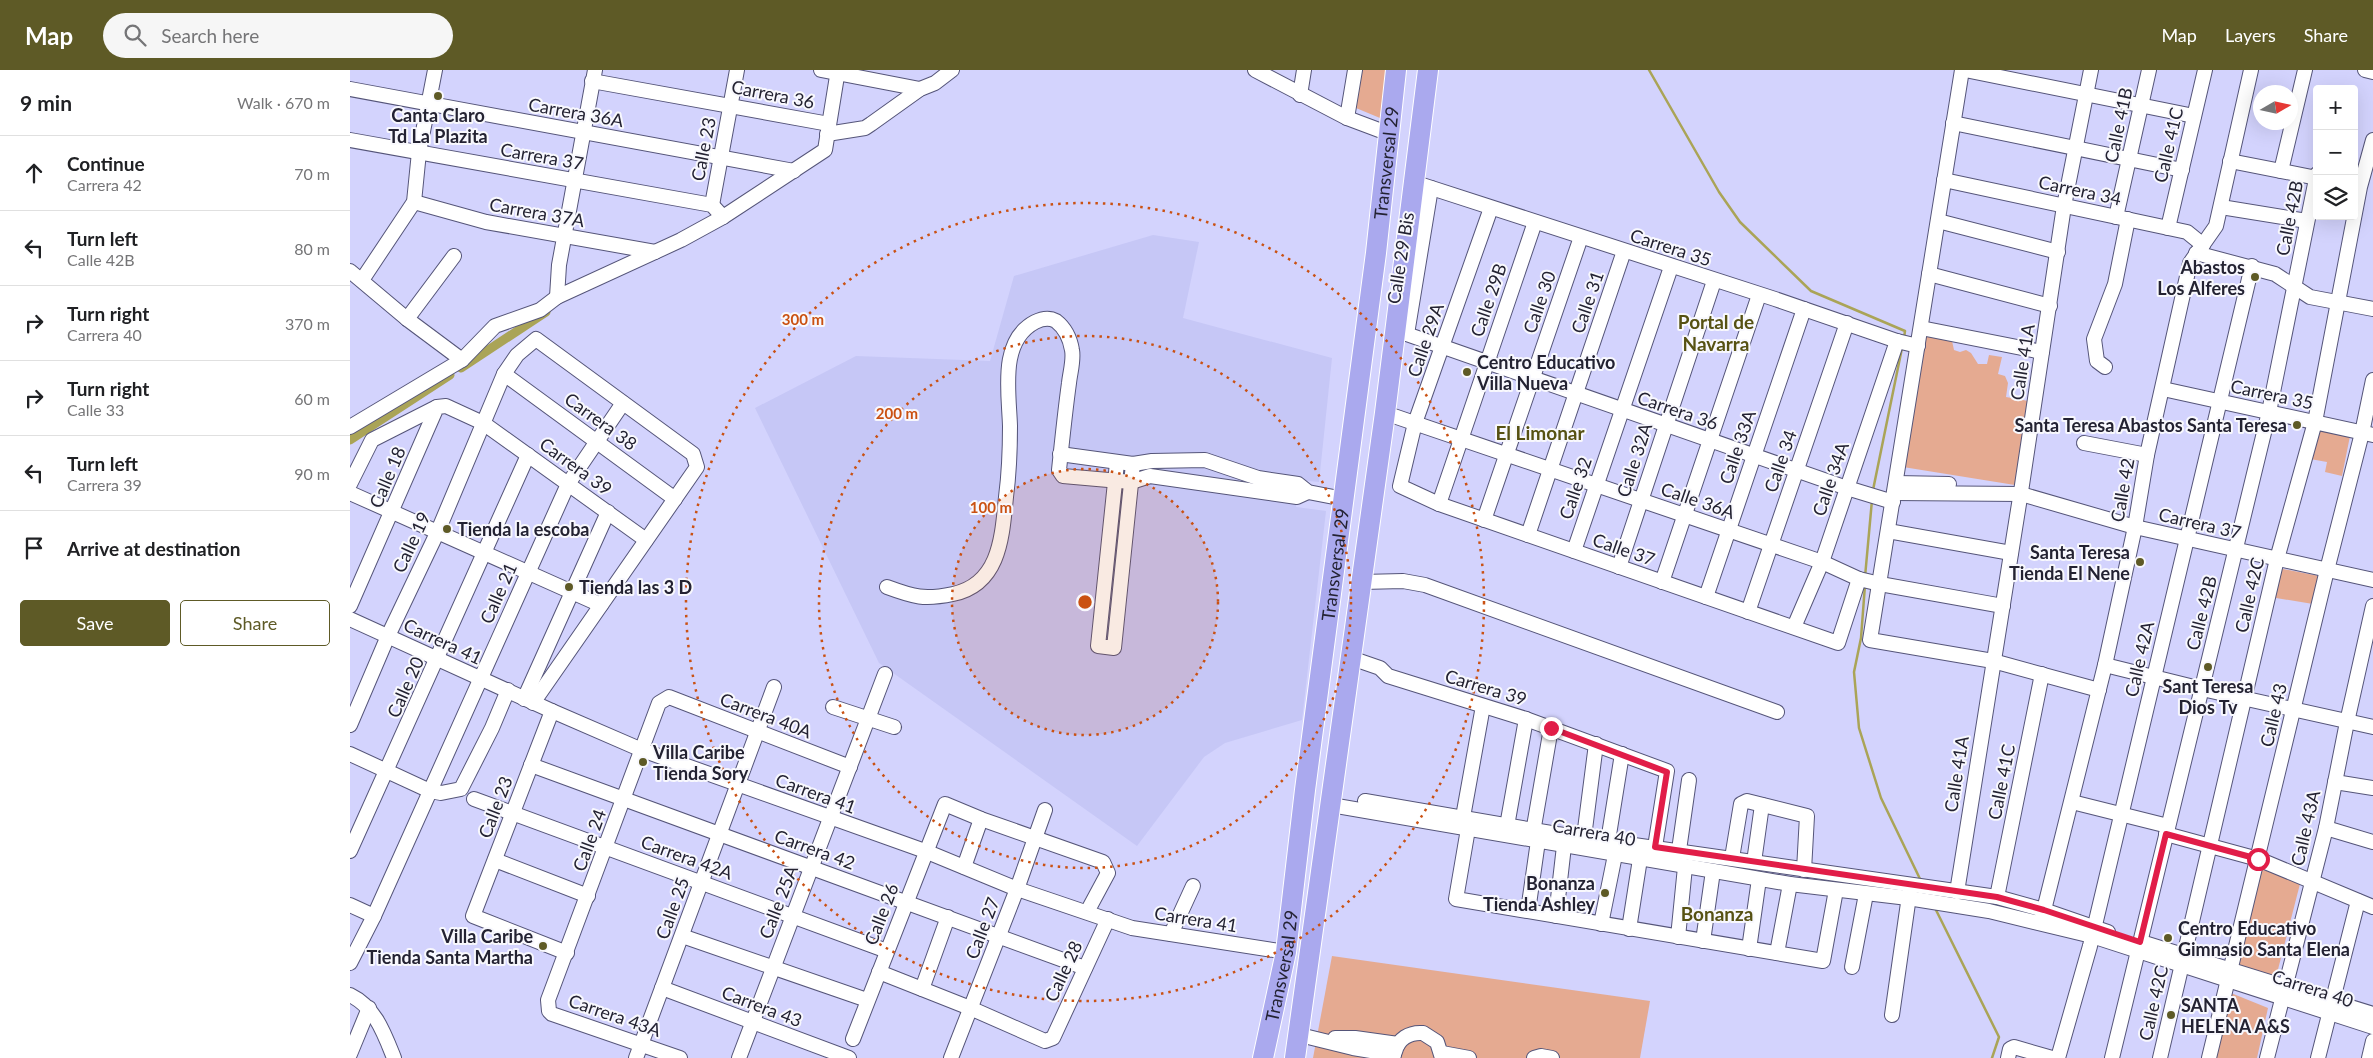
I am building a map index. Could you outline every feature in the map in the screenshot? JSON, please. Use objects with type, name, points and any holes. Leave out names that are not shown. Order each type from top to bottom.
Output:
[{"type":"highway","name":"Transversal 29","points":[[1263,1058],[1278,997],[1286,952],[1305,790],[1376,253],[1387,133],[1396,70]]},
{"type":"highway","name":"Transversal 29","points":[[1295,1058],[1308,1037],[1332,801],[1351,658],[1385,413],[1401,332],[1422,185],[1428,70]]},
{"type":"street","points":[[362,280],[414,202],[419,152],[435,70]]},
{"type":"street","name":"Calle 23","points":[[712,205],[737,70]]},
{"type":"street","points":[[821,70],[883,76],[920,89]]},
{"type":"street","points":[[828,129],[865,128],[936,76],[952,70]]},
{"type":"street","points":[[1256,70],[1300,95],[1348,118],[1387,133]]},
{"type":"street","points":[[1300,95],[1304,70]]},
{"type":"street","points":[[1348,118],[1355,70]]},
{"type":"street","points":[[2099,690],[1993,661],[1870,640],[1869,581],[1888,531],[1963,70],[2194,116]]},
{"type":"street","name":"Calle 41A","points":[[1957,892],[2050,306],[2064,206],[2091,70]]},
{"type":"street","name":"Calle 41B","points":[[2106,366],[2097,361],[2094,339],[2115,284],[2130,160],[2149,70]]},
{"type":"street","name":"Calle 41C","points":[[2168,228],[2205,70]]},
{"type":"street","name":"Calle 42","points":[[2042,916],[2105,665],[2135,526],[2147,455],[2190,264],[2216,226],[2251,70]]},
{"type":"street","points":[[2281,171],[2305,70]]},
{"type":"street","points":[[2365,70],[2373,72]]},
{"type":"street","points":[[350,427],[462,360],[494,326],[540,310],[557,296],[681,240],[723,217],[825,150],[838,72]]},
{"type":"street","points":[[557,296],[559,265],[594,76]]},
{"type":"street","name":"Carrera 36","points":[[594,76],[730,105],[828,129]]},
{"type":"street","name":"Carrera 36A","points":[[350,89],[794,171]]},
{"type":"street","points":[[1953,123],[2182,170]]},
{"type":"street","name":"Carrera 37","points":[[350,140],[712,205]]},
{"type":"street","name":"Calle 42C","points":[[2160,1058],[2277,559],[2315,422],[2373,140]]},
{"type":"street","points":[[2230,161],[2313,176]]},
{"type":"street","name":"Carrera 34","points":[[1944,180],[2187,232],[2199,249]]},
{"type":"street","name":"Carrera 35","points":[[1422,185],[1847,323],[1897,341],[1918,346]]},
{"type":"street","name":"Calle 42B","points":[[2112,1058],[2269,412],[2313,192]]},
{"type":"street","name":"Carrera 37A","points":[[414,202],[486,222],[655,252]]},
{"type":"street","points":[[712,205],[723,217]]},
{"type":"street","points":[[2221,206],[2307,221]]},
{"type":"street","name":"Calle 29A","points":[[1400,486],[1416,423],[1491,208]]},
{"type":"street","points":[[1938,221],[2058,252]]},
{"type":"street","name":"Calle 29B","points":[[1439,504],[1535,222]]},
{"type":"street","name":"Calle 30","points":[[1484,520],[1581,237]]},
{"type":"street","points":[[2199,249],[2275,274],[2310,297],[2373,309]]},
{"type":"street","name":"Calle 31","points":[[1528,535],[1624,252]]},
{"type":"street","points":[[408,319],[454,256]]},
{"type":"street","name":"Calle 42A","points":[[2058,1058],[2093,932],[2122,814],[2252,266]]},
{"type":"street","name":"Calle 32","points":[[1574,551],[1671,267]]},
{"type":"street","points":[[350,271],[462,360]]},
{"type":"street","points":[[1929,274],[2050,306]]},
{"type":"street","name":"Calle 32A","points":[[1619,567],[1714,281]]},
{"type":"street","points":[[1662,582],[1758,295]]},
{"type":"street","name":"Calle 33A","points":[[1706,597],[1804,309]]},
{"type":"street","points":[[887,587],[926,599],[946,596],[966,591],[990,568],[1002,544],[1009,471],[1008,390],[1011,357],[1016,339],[1024,328],[1041,319],[1053,319],[1065,328],[1073,351],[1060,454],[1059,470],[1063,476],[1131,482],[1150,476],[1297,497],[1308,492]]},
{"type":"street","name":"Calle 34","points":[[1748,612],[1847,323]]},
{"type":"street","points":[[1921,328],[2042,352]]},
{"type":"street","name":"Carrera 36","points":[[1401,332],[1846,488],[1894,493]]},
{"type":"street","points":[[504,374],[517,355],[536,339],[693,454],[696,461],[696,472],[675,499],[601,606],[529,701]]},
{"type":"street","name":"Calle 34A","points":[[1794,627],[1822,562],[1897,341]]},
{"type":"street","name":"Calle 19","points":[[350,725],[388,636],[438,531],[504,374]]},
{"type":"street","name":"Carrera 38","points":[[504,374],[675,499]]},
{"type":"street","name":"Calle 43","points":[[2209,1058],[2327,570],[2368,434],[2373,380]]},
{"type":"street","name":"Carrera 35","points":[[2163,389],[2368,434]]},
{"type":"street","name":"Calle 21","points":[[350,963],[374,916],[568,484],[623,403]]},
{"type":"street","points":[[350,484],[372,440],[437,407],[446,406],[483,423]]},
{"type":"street","name":"Calle 18","points":[[350,606],[437,407]]},
{"type":"street","name":"Calle 36A","points":[[1385,413],[1822,562],[1869,581],[2002,606]]},
{"type":"street","name":"Carrera 39","points":[[483,423],[646,540]]},
{"type":"street","points":[[2084,443],[2147,455]]},
{"type":"street","points":[[1060,454],[1133,464],[1152,461],[1205,460],[1258,478],[1298,484],[1308,492],[1344,499]]},
{"type":"street","name":"Calle 20","points":[[350,851],[388,771],[528,455]]},
{"type":"street","points":[[1117,463],[1098,646],[1114,648],[1133,464]]},
{"type":"street","name":"Calle 37","points":[[1400,486],[1439,504],[1838,643],[1869,581]]},
{"type":"street","name":"Carrera 37","points":[[1894,493],[2021,490],[2135,526],[2236,551],[2373,580]]},
{"type":"street","points":[[350,493],[572,591],[601,606]]},
{"type":"street","points":[[529,701],[572,591],[608,512]]},
{"type":"street","points":[[1888,531],[2011,553]]},
{"type":"street","points":[[1106,562],[1123,562]]},
{"type":"street","points":[[1362,582],[1403,581],[1425,585],[1777,712]]},
{"type":"street","name":"Calle 43A","points":[[2270,1057],[2284,991],[2326,828],[2347,722],[2367,659],[2373,606]]},
{"type":"street","name":"Carrera 41","points":[[350,619],[529,701],[642,750],[925,851],[1017,889],[1132,928],[1286,952]]},
{"type":"street","name":"Carrera 39","points":[[1351,658],[1380,668],[1388,676],[1526,719],[1667,772],[1655,847]]},
{"type":"street","points":[[2105,665],[2202,690],[2373,727]]},
{"type":"street","name":"Calle 25A","points":[[739,1058],[885,674]]},
{"type":"street","name":"Calle 41C","points":[[1997,897],[2042,674]]},
{"type":"street","name":"Calle 25","points":[[636,1058],[774,687]]},
{"type":"street","points":[[350,754],[430,791],[441,793],[461,790],[492,728],[508,690]]},
{"type":"street","name":"Carrera 40A","points":[[669,698],[850,767]]},
{"type":"street","name":"Calle 24","points":[[548,1000],[659,703],[669,698]]},
{"type":"street","points":[[1483,706],[1465,823],[1456,898],[1823,961],[1836,890]]},
{"type":"street","points":[[833,707],[894,727]]},
{"type":"street","name":"Calle 23","points":[[552,711],[474,916],[567,953]]},
{"type":"street","points":[[1506,826],[1526,719]]},
{"type":"street","points":[[1528,911],[1534,837],[1551,728]]},
{"type":"street","points":[[1584,837],[1596,744]]},
{"type":"street","points":[[1608,841],[1622,754]]},
{"type":"street","name":"Carrera 42","points":[[531,765],[1085,968]]},
{"type":"street","points":[[1679,850],[1689,780]]},
{"type":"street","points":[[2335,782],[2373,788]]},
{"type":"street","name":"Carrera 42A","points":[[474,799],[887,951]]},
{"type":"street","name":"Carrera 40","points":[[1332,801],[1465,823],[1534,837],[1584,837],[1732,858],[1804,870],[1988,911],[2042,916]]},
{"type":"street","points":[[1732,858],[1741,804],[1747,801],[1807,816],[1804,870]]},
{"type":"street","points":[[2072,802],[2122,814],[2210,846],[2258,859],[2373,907]]},
{"type":"street","name":"Calle 26","points":[[852,1039],[945,804],[981,819]]},
{"type":"street","points":[[1754,862],[1762,805]]},
{"type":"street","name":"Calle 27","points":[[951,1058],[1046,810]]},
{"type":"street","points":[[964,867],[981,819],[1102,862],[1108,873],[1087,912]]},
{"type":"street","name":"Carrera 40","points":[[1465,823],[1506,826],[1564,846],[1790,884],[1866,894],[1957,892],[1997,897],[2042,916],[2330,1006],[2373,1026]]},
{"type":"street","points":[[2326,828],[2373,842]]},
{"type":"street","points":[[1556,916],[1564,846]]},
{"type":"street","points":[[1601,924],[1615,855]]},
{"type":"street","points":[[1629,929],[1640,859]]},
{"type":"street","points":[[495,860],[588,896]]},
{"type":"street","points":[[1678,937],[1686,867]]},
{"type":"street","points":[[1703,941],[1713,871]]},
{"type":"street","points":[[1749,949],[1759,879]]},
{"type":"street","points":[[1777,953],[1790,884]]},
{"type":"street","points":[[1171,934],[1193,886]]},
{"type":"street","points":[[1892,1015],[1909,892]]},
{"type":"street","points":[[1852,967],[1866,894]]},
{"type":"street","points":[[2318,1058],[2358,901]]},
{"type":"street","points":[[350,905],[374,916]]},
{"type":"street","points":[[922,989],[948,917]]},
{"type":"street","name":"Calle 28","points":[[970,1008],[1046,1041],[1053,1038],[1108,920]]},
{"type":"street","points":[[682,936],[867,1000]]},
{"type":"street","points":[[879,972],[970,1008]]},
{"type":"street","name":"Carrera 43","points":[[662,988],[849,1058]]},
{"type":"street","points":[[350,995],[361,1000],[379,1022],[394,1058]]},
{"type":"street","name":"Carrera 43A","points":[[548,1000],[549,1011],[552,1014],[680,1058]]},
{"type":"street","name":"Carrera 40","points":[[2330,1006],[2373,1014]]},
{"type":"street","points":[[350,1054],[369,1008]]},
{"type":"street","points":[[1308,1037],[1354,1043],[1396,1052],[1406,1036],[1423,1033],[1433,1038],[1442,1056],[1466,1058]]},
{"type":"street","points":[[2369,1058],[2373,1041]]},
{"type":"street","points":[[2011,1053],[2052,1058]]},
{"type":"street","points":[[1534,1058],[1541,1056],[1552,1058]]},
{"type":"shaded area","points":[[1362,70],[1386,70],[1380,118],[1356,108]]},
{"type":"shaded area","points":[[1153,235],[1199,242],[1183,318],[1332,358],[1319,482],[1298,480],[1296,507],[1326,511],[1302,720],[1225,743],[1204,757],[1137,846],[879,663],[755,408],[856,356],[990,361],[1014,276]]},
{"type":"shaded area","points":[[1924,336],[1952,341],[1954,350],[1960,352],[1966,350],[1971,353],[1978,364],[1987,364],[1989,355],[2002,357],[1998,374],[2005,376],[2008,383],[2006,397],[2034,402],[2021,486],[1903,467]]},
{"type":"shaded area","points":[[2308,427],[2350,436],[2342,476],[2325,472],[2327,462],[2299,457]]},
{"type":"shaded area","points":[[2278,568],[2319,576],[2313,604],[2270,597]]},
{"type":"shaded area","points":[[2259,869],[2301,880],[2274,985],[2238,972]]},
{"type":"shaded area","points":[[1332,956],[1650,1001],[1640,1058],[1313,1058]]},
{"type":"shaded area","points":[[2231,993],[2268,1008],[2257,1058],[2216,1058]]},
{"type":"waterway","points":[[1649,70],[1719,192],[1740,222],[1811,291],[1905,331],[1904,338]]},
{"type":"waterway","points":[[461,368],[546,312]]},
{"type":"waterway","points":[[1873,490],[1902,348]]},
{"type":"waterway","points":[[350,440],[450,375]]},
{"type":"waterway","points":[[1865,577],[1872,500]]},
{"type":"waterway","points":[[1865,585],[1861,638],[1854,672],[1859,728],[1881,798],[1921,881]]},
{"type":"waterway","points":[[1935,908],[1999,1037],[1992,1058]]},
{"type":"place","name":"Canta Claro Td La Plazita","points":[[438,96]]},
{"type":"place","name":"Abastos Los Alferes","points":[[2255,277]]},
{"type":"place","name":"Centro Educativo Villa Nueva","points":[[1467,372]]},
{"type":"place","name":"Santa Teresa Abastos Santa Teresa","points":[[2297,425]]},
{"type":"place","name":"Tienda la escoba","points":[[447,529]]},
{"type":"place","name":"Santa Teresa Tienda El Nene","points":[[2140,562]]},
{"type":"place","name":"Tienda las 3 D","points":[[569,587]]},
{"type":"place","name":"Sant Teresa Dios Tv","points":[[2208,667]]},
{"type":"place","name":"Villa Caribe Tienda Sory","points":[[643,762]]},
{"type":"place","name":"Bonanza Tienda Ashley","points":[[1605,893]]},
{"type":"place","name":"Centro Educativo Gimnasio Santa Elena","points":[[2168,938]]},
{"type":"place","name":"Villa Caribe Tienda Santa Martha","points":[[543,946]]},
{"type":"place","name":"SANTA HELENA A&S","points":[[2171,1015]]},
{"type":"district","name":"Portal de Navarra","points":[[1716,332]]},
{"type":"district","name":"El Limonar","points":[[1540,432]]},
{"type":"district","name":"Bonanza","points":[[1717,913]]},
{"type":"route","points":[[1551,728],[1667,772],[1655,847],[1838,876],[1997,897],[2044,910],[2140,942],[2166,834],[2258,859]]}]
